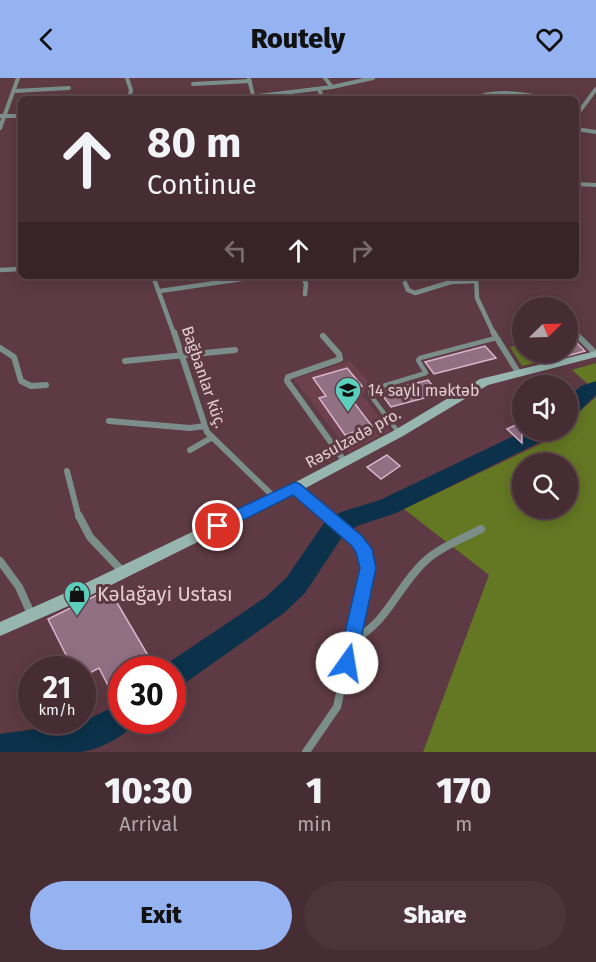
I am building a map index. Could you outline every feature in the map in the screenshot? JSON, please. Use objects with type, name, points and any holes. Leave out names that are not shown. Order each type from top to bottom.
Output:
[{"type":"street","points":[[0,128],[18,78]]},
{"type":"street","points":[[127,78],[131,90],[130,96]]},
{"type":"street","points":[[325,78],[332,87]]},
{"type":"street","points":[[268,96],[332,87],[373,78]]},
{"type":"street","points":[[193,84],[249,79],[253,96]]},
{"type":"street","points":[[15,91],[69,88]]},
{"type":"street","points":[[319,89],[322,96]]},
{"type":"street","points":[[579,112],[596,89]]},
{"type":"street","points":[[478,96],[492,94],[516,96]]},
{"type":"street","points":[[590,97],[596,98]]},
{"type":"street","points":[[579,103],[584,104]]},
{"type":"street","points":[[0,116],[18,116]]},
{"type":"street","points":[[579,129],[596,132]]},
{"type":"street","points":[[579,184],[596,185]]},
{"type":"street","points":[[0,270],[18,269]]},
{"type":"street","name":"Bağbanlar küç.","points":[[154,279],[211,438],[275,498]]},
{"type":"street","points":[[160,291],[242,279]]},
{"type":"street","points":[[304,279],[305,294]]},
{"type":"street","points":[[405,283],[408,290],[415,293],[470,279]]},
{"type":"street","points":[[476,279],[479,301],[496,338],[518,372]]},
{"type":"street","points":[[323,336],[339,354],[340,359],[288,377],[287,381],[345,462]]},
{"type":"street","points":[[578,337],[596,354]]},
{"type":"street","points":[[0,348],[14,357],[21,381],[31,386],[46,385]]},
{"type":"street","points":[[125,361],[235,350]]},
{"type":"street","name":"Rəsulzadə pro.","points":[[0,630],[295,488],[399,433],[484,382],[596,354]]},
{"type":"street","points":[[109,421],[190,428],[205,426]]},
{"type":"street","points":[[190,450],[211,438]]},
{"type":"street","points":[[67,471],[78,515],[86,530],[123,572]]},
{"type":"street","points":[[295,488],[364,549],[368,568],[337,707],[306,752]]},
{"type":"street","points":[[352,641],[377,627],[422,564],[433,554],[481,529]]},
{"type":"street","points":[[0,561],[14,576],[24,593],[32,616]]},
{"type":"lane","points":[[399,433],[371,396],[370,390],[426,373],[418,360],[420,358],[496,338]]},
{"type":"shaded area","name":"14 saylı məktəb","points":[[350,361],[368,380],[363,396],[390,431],[349,452],[294,379]]},
{"type":"green space","points":[[596,363],[596,391],[578,375],[572,370]]},
{"type":"green space","points":[[596,397],[596,752],[423,752],[489,575],[404,509],[512,458],[512,519],[578,519],[578,453],[522,453],[547,441],[578,441],[578,413]]},
{"type":"building","points":[[578,344],[585,351],[578,353]]},
{"type":"building","points":[[485,346],[496,358],[434,374],[425,362]]},
{"type":"building","points":[[347,368],[362,386],[345,391],[372,426],[345,435],[319,398],[326,396],[313,378]]},
{"type":"building","points":[[428,380],[439,394],[391,407],[380,392]]},
{"type":"building","points":[[387,455],[400,466],[381,479],[367,467]]},
{"type":"building","points":[[109,589],[148,656],[108,656],[108,685],[99,668],[96,670],[96,656],[66,656],[48,619]]},
{"type":"waterway","points":[[578,401],[588,391],[596,388]]},
{"type":"waterway","points":[[186,666],[275,605],[296,585],[333,530],[349,519],[388,507],[523,441]]},
{"type":"waterway","points":[[0,749],[80,738],[108,726]]},
{"type":"place","name":"14 saylı məktəb","points":[[348,413]]},
{"type":"place","name":"Kəlağayi Ustası","points":[[77,617]]},
{"type":"route","points":[[218,526],[295,488],[364,549],[368,568],[347,663]]}]
